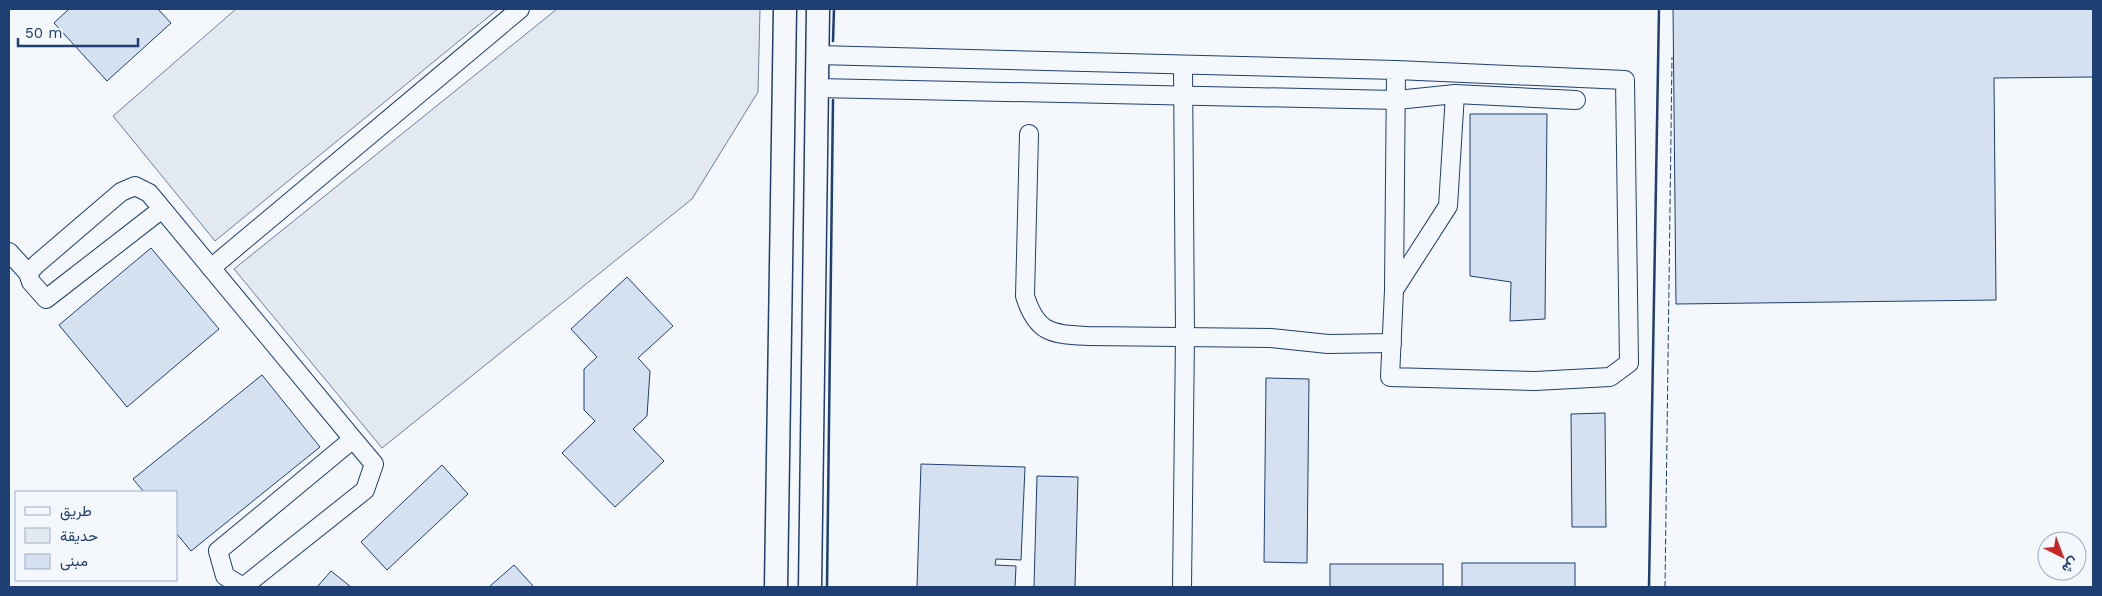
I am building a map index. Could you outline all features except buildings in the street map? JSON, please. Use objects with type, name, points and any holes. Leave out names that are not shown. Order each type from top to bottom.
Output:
[{"type":"main road","points":[[776,587],[785,9]]},
{"type":"main road","points":[[810,587],[818,9]]},
{"type":"street","points":[[211,268],[520,9]]},
{"type":"street","points":[[818,55],[1396,70],[1625,80],[1629,363],[1610,377],[1534,381],[1390,377],[1394,290],[1396,70]]},
{"type":"street","points":[[1182,587],[1185,337],[1183,65]]},
{"type":"street","points":[[817,88],[1397,100],[1455,94],[1576,100]]},
{"type":"street","points":[[1394,290],[1448,206],[1455,94]]},
{"type":"street","points":[[1029,134],[1025,296],[1031,314],[1042,327],[1059,334],[1271,338],[1328,344],[1392,343]]},
{"type":"street","points":[[28,273],[121,192],[135,186],[149,193],[374,464],[365,490],[243,587],[226,576],[218,551],[352,439]]},
{"type":"street","points":[[9,252],[28,273],[31,282],[46,300],[162,209]]},
{"type":"green space","points":[[236,9],[498,9],[215,241],[113,116]]},
{"type":"green space","points":[[557,9],[760,9],[758,92],[692,199],[382,448],[234,269]]},
{"type":"fence","points":[[1665,587],[1672,57]]},
{"type":"wall","points":[[833,41],[834,9]]},
{"type":"wall","points":[[1649,587],[1659,9]]},
{"type":"wall","points":[[827,587],[833,100]]}]
